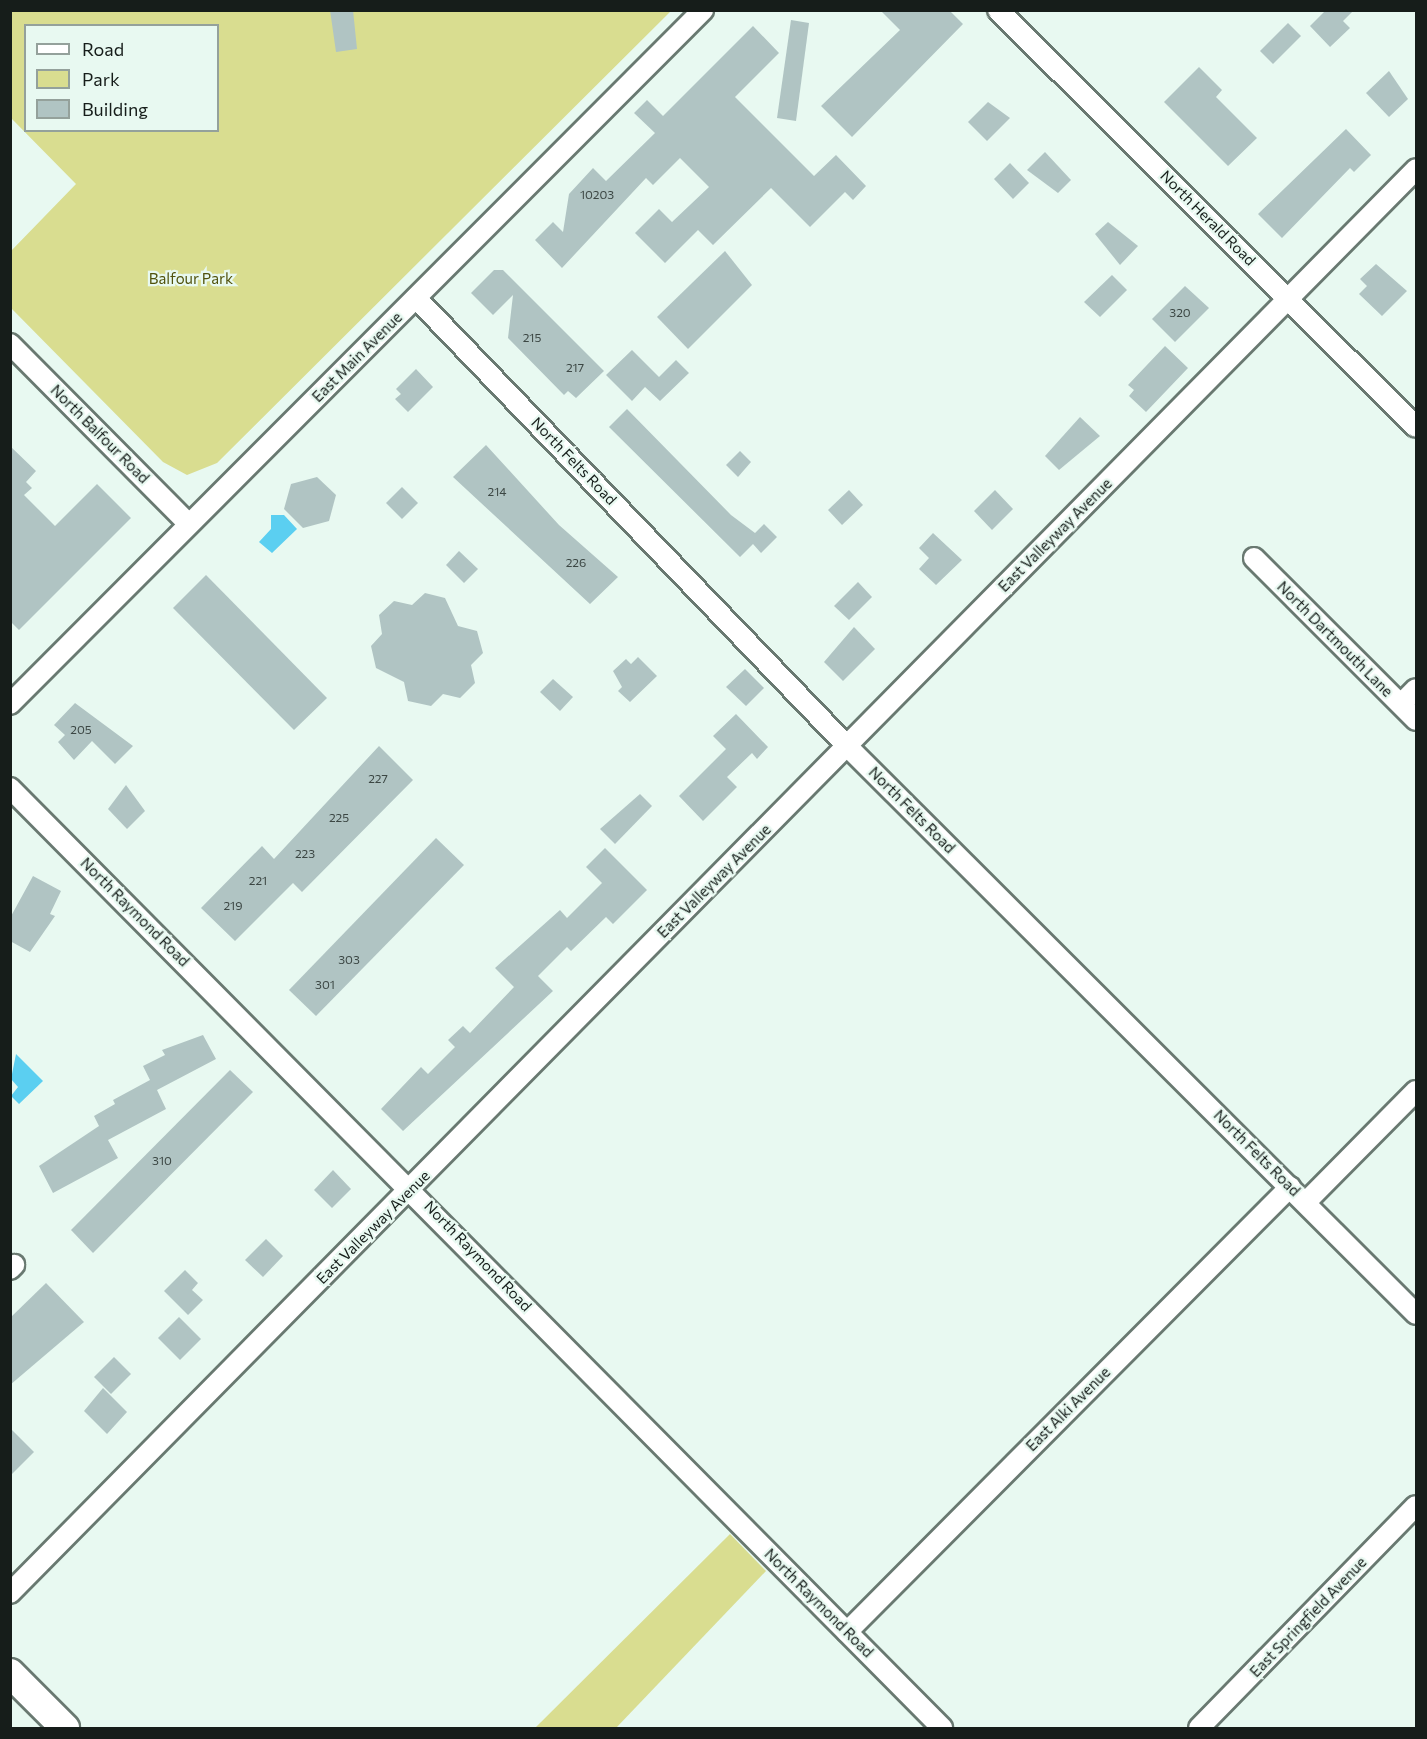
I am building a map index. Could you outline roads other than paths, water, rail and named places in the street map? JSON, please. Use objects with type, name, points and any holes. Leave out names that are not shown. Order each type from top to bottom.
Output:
[{"type":"main road","points":[[10,1673],[65,1728]]},
{"type":"street","name":"East Main Avenue","points":[[10,704],[703,10]]},
{"type":"street","name":"North Herald Road","points":[[998,10],[1290,298],[1416,427]]},
{"type":"street","name":"East Valleyway Avenue","points":[[10,1593],[1416,169]]},
{"type":"street","name":"North Felts Road","points":[[416,298],[847,746],[1416,1314]]},
{"type":"street","name":"North Balfour Road","points":[[10,344],[189,524]]},
{"type":"street","name":"North Dartmouth Lane","points":[[1254,558],[1416,720]]},
{"type":"street","points":[[1401,704],[1416,689]]},
{"type":"street","name":"North Raymond Road","points":[[10,788],[412,1188],[942,1728]]},
{"type":"street","points":[[1306,1202],[1416,1091]]},
{"type":"street","name":"East Alki Avenue","points":[[847,1632],[1290,1186]]},
{"type":"street","name":"East Springfield Avenue","points":[[1199,1728],[1416,1506]]},
{"type":"water","points":[[271,515],[284,515],[297,529],[272,553],[259,542],[271,529]]},
{"type":"water","points":[[16,1054],[43,1081],[19,1104],[11,1096],[18,1087],[11,1079]]},
{"type":"park label","name":"Balfour Park","points":[[191,279]]}]
